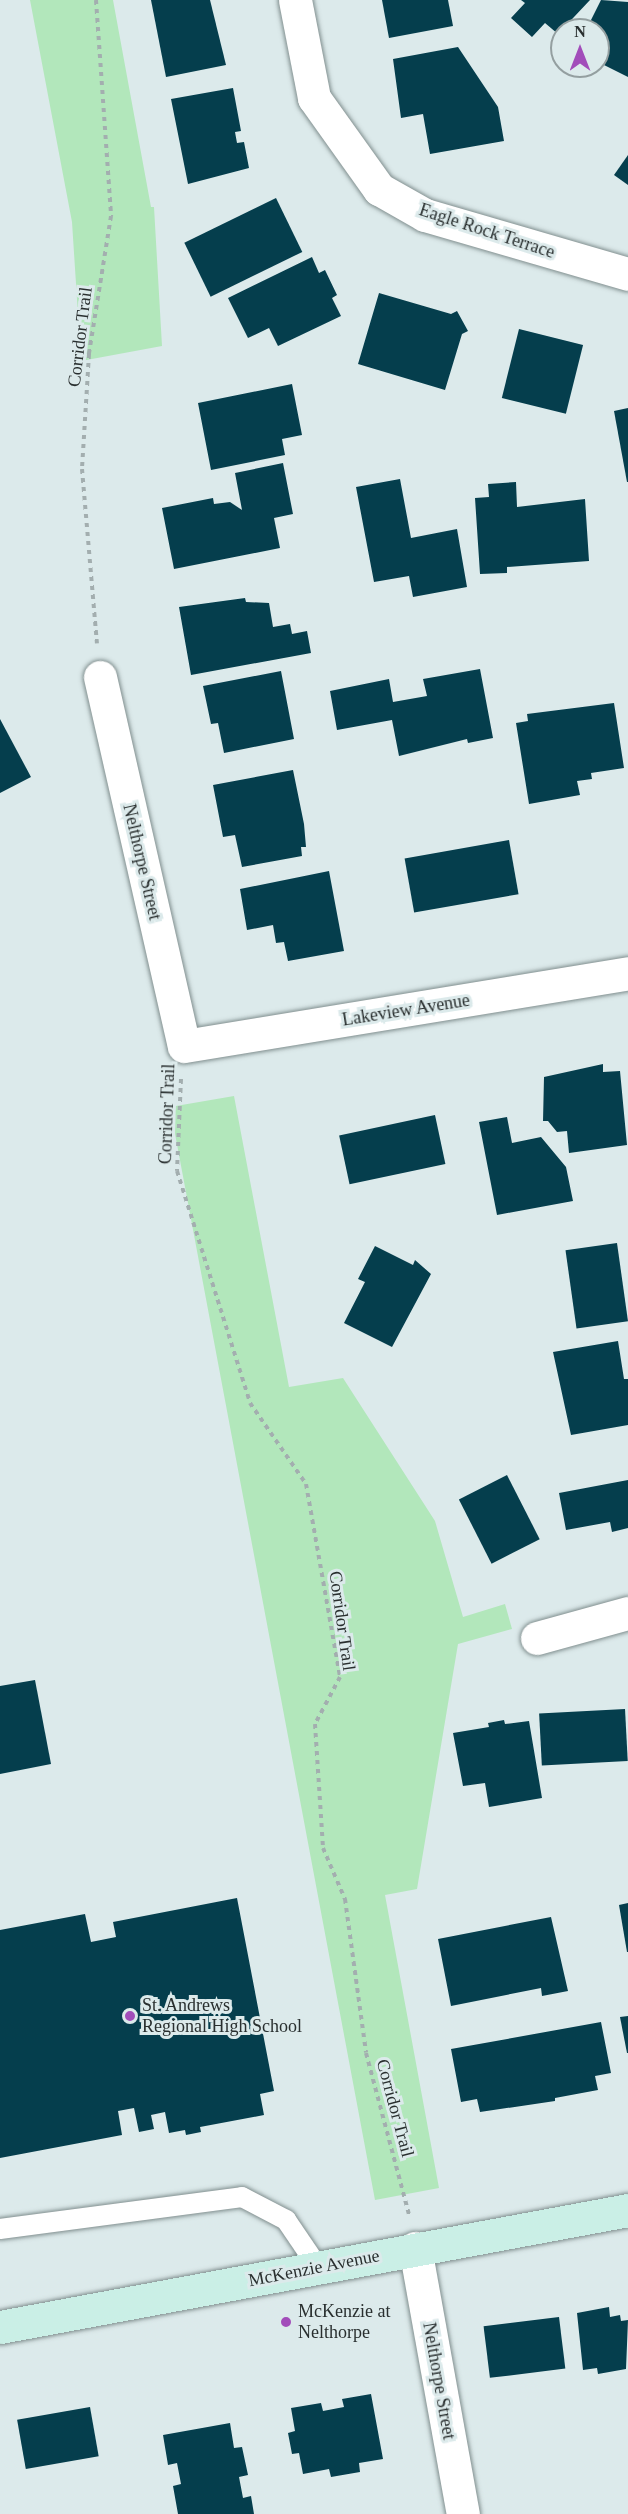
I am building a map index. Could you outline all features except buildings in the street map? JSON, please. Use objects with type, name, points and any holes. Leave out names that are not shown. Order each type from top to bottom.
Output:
[{"type":"main road","name":"McKenzie Avenue","points":[[0,2327],[628,2210]]},
{"type":"street","name":"Eagle Rock Terrace","points":[[296,0],[314,98],[379,189],[425,215],[628,274]]},
{"type":"street","name":"Nelthorpe Street","points":[[100,677],[184,1046]]},
{"type":"street","name":"Lakeview Avenue","points":[[184,1046],[628,973]]},
{"type":"street","points":[[537,1638],[628,1613]]},
{"type":"street","name":"Nelthorpe Street","points":[[415,2248],[463,2514]]},
{"type":"lane","points":[[0,2229],[242,2197],[286,2220],[318,2266]]},
{"type":"path","name":"Corridor Trail","points":[[96,0],[111,216],[89,354],[82,469],[100,677]]},
{"type":"path","name":"Corridor Trail","points":[[184,1046],[177,1171],[250,1403],[306,1484],[340,1677],[315,1724],[323,1848],[345,1899],[366,2054],[406,2199],[415,2248]]},
{"type":"green space","points":[[30,0],[113,0],[151,207],[154,207],[162,346],[81,361],[72,222]]},
{"type":"green space","points":[[234,1096],[289,1387],[343,1378],[435,1521],[463,1617],[505,1604],[512,1629],[458,1644],[417,1889],[385,1895],[439,2188],[375,2200],[170,1107]]},
{"type":"place","name":"St. Andrews Regional High School","points":[[130,2016]]},
{"type":"place","name":"McKenzie at Nelthorpe","points":[[286,2322]]}]
